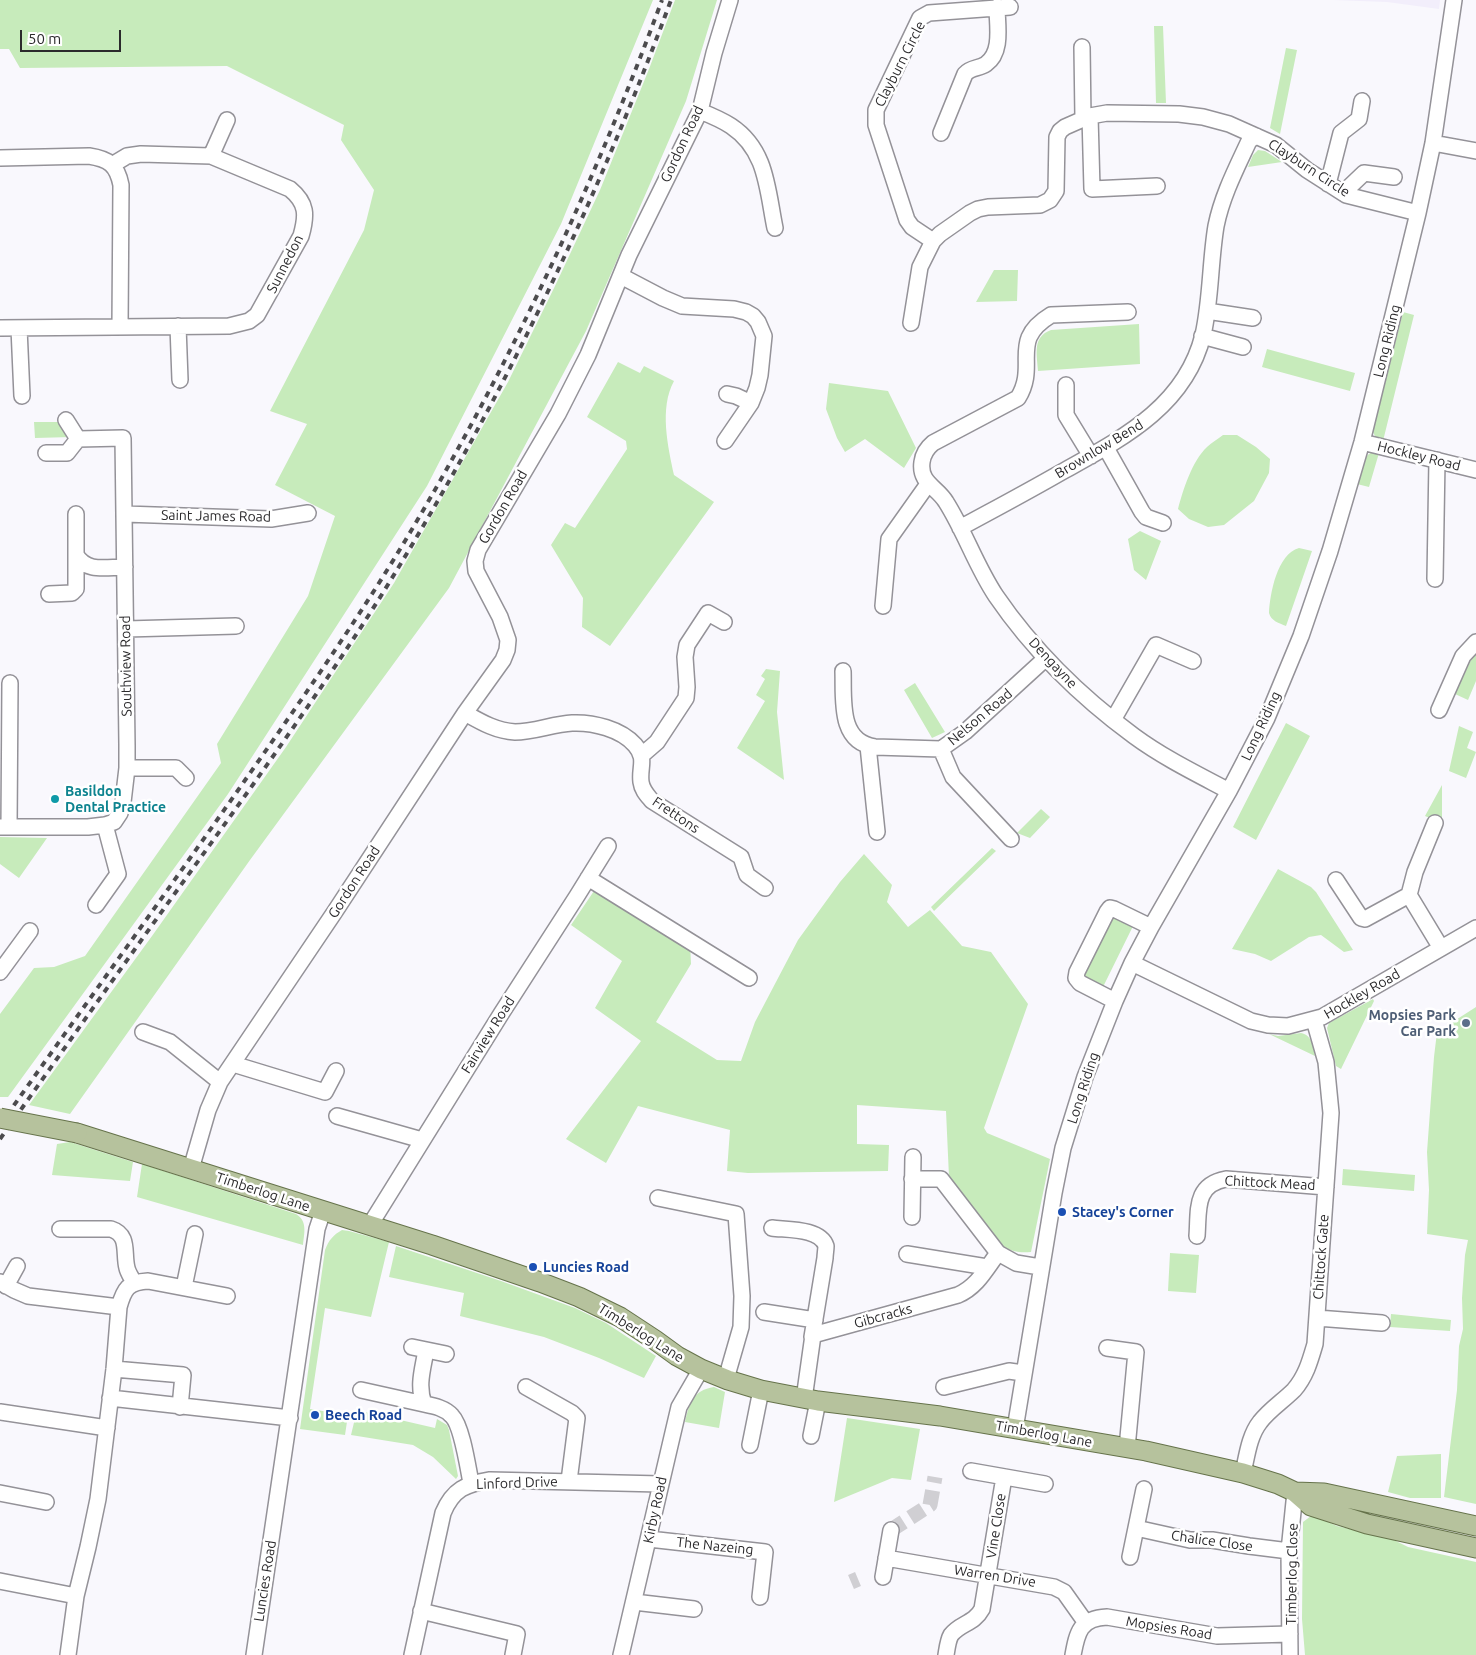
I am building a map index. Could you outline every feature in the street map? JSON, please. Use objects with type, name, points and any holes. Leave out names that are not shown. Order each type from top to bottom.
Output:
[{"type":"main road","name":"Timberlog Lane","points":[[0,1118],[77,1133],[432,1245],[579,1297],[620,1317],[677,1356],[701,1369],[761,1390],[811,1400],[940,1416],[1146,1451],[1243,1473],[1278,1484],[1295,1492],[1311,1506],[1367,1524],[1476,1548]]},
{"type":"main road","name":"Timberlog Lane","points":[[1295,1492],[1324,1493],[1476,1526]]},
{"type":"street","name":"Gordon Road","points":[[191,1169],[208,1110],[220,1082],[334,913],[465,712],[503,660],[508,640],[500,617],[476,571],[475,561],[478,550],[558,414],[588,354],[629,255],[700,111],[714,52],[730,0]]},
{"type":"street","name":"Long Riding","points":[[1015,1429],[1040,1267],[1063,1148],[1085,1077],[1132,963],[1229,792],[1267,718],[1310,613],[1330,551],[1362,442],[1418,213],[1433,143],[1454,0]]},
{"type":"street","name":"Clayburn Circle","points":[[933,241],[912,227],[907,220],[876,125],[876,110],[920,18],[929,13],[1004,7],[996,50],[985,65],[968,70],[965,74],[941,133]]},
{"type":"street","points":[[1082,48],[1092,188],[1157,186]]},
{"type":"street","points":[[1328,184],[1341,133],[1359,119],[1362,100]]},
{"type":"street","points":[[700,111],[729,124],[755,149],[763,166],[775,228]]},
{"type":"street","name":"Clayburn Circle","points":[[911,323],[920,267],[933,241],[978,209],[1040,205],[1050,200],[1056,191],[1057,137],[1065,127],[1086,117],[1107,113],[1179,114],[1203,117],[1229,124],[1276,145],[1307,170],[1343,193],[1354,198],[1418,213]]},
{"type":"street","points":[[211,156],[227,120]]},
{"type":"street","name":"Brownlow Bend","points":[[960,528],[1132,432],[1172,395],[1194,359],[1202,336],[1207,311],[1216,226],[1223,200],[1249,141],[1256,136]]},
{"type":"street","points":[[1433,143],[1476,150]]},
{"type":"street","name":"Sunnedon","points":[[0,328],[240,325],[249,322],[257,315],[301,236],[305,222],[305,211],[297,194],[290,188],[211,156],[141,154],[127,156],[112,165]]},
{"type":"street","points":[[0,158],[89,156],[106,160],[118,173],[121,185],[120,326]]},
{"type":"street","points":[[1343,193],[1364,173],[1394,177]]},
{"type":"street","points":[[621,276],[682,306],[734,309],[753,316],[764,336],[760,375],[751,403],[725,440]]},
{"type":"street","points":[[1207,311],[1253,318]]},
{"type":"street","points":[[883,606],[889,539],[928,484],[921,470],[923,457],[928,447],[1018,398],[1024,390],[1027,380],[1027,342],[1032,331],[1040,322],[1051,315],[1128,312]]},
{"type":"street","points":[[178,326],[180,380]]},
{"type":"street","points":[[19,328],[22,396]]},
{"type":"street","points":[[1202,336],[1243,347]]},
{"type":"street","points":[[1066,385],[1066,415],[1091,456]]},
{"type":"street","points":[[727,394],[751,403]]},
{"type":"street","points":[[46,453],[67,454],[78,439],[66,420]]},
{"type":"street","name":"Southview Road","points":[[78,439],[123,438],[127,768],[120,813],[114,822],[105,825]]},
{"type":"street","name":"Hockley Road","points":[[1362,442],[1476,470]]},
{"type":"street","points":[[1106,448],[1142,512],[1146,517],[1162,524]]},
{"type":"street","points":[[1435,579],[1437,460]]},
{"type":"street","name":"Dengayne","points":[[928,484],[945,500],[977,564],[1016,623],[1077,690],[1135,737],[1229,792]]},
{"type":"street","name":"Saint James Road","points":[[124,514],[271,519],[308,513]]},
{"type":"street","points":[[48,594],[72,594],[76,589],[76,514]]},
{"type":"street","points":[[76,555],[84,565],[90,567],[125,567]]},
{"type":"street","points":[[465,712],[486,725],[516,732],[573,723],[597,726],[618,732],[634,744],[642,755],[657,742],[686,698],[688,688],[685,656],[687,646],[708,613],[724,622]]},
{"type":"street","points":[[126,629],[236,626]]},
{"type":"street","points":[[1439,710],[1463,656],[1476,642]]},
{"type":"street","points":[[1113,720],[1156,645],[1193,661]]},
{"type":"street","name":"Nelson Road","points":[[868,746],[941,748],[965,732],[1046,658]]},
{"type":"street","points":[[843,671],[844,716],[851,734],[868,746],[877,832]]},
{"type":"street","points":[[10,683],[5,741],[4,827],[88,827],[105,825],[118,874],[96,905]]},
{"type":"street","points":[[941,748],[953,777],[1011,839]]},
{"type":"street","name":"Frettons","points":[[642,755],[641,782],[652,802],[741,857],[747,875],[764,888]]},
{"type":"street","points":[[127,768],[176,768],[186,778]]},
{"type":"street","points":[[1435,823],[1413,878],[1409,895],[1441,948]]},
{"type":"street","name":"Fairview Road","points":[[370,1225],[608,846]]},
{"type":"street","points":[[588,878],[748,978]]},
{"type":"street","points":[[1336,880],[1362,918],[1409,895]]},
{"type":"street","points":[[1115,1001],[1080,983],[1076,978],[1077,972],[1110,908],[1151,927]]},
{"type":"street","name":"Hockley Road","points":[[1132,963],[1251,1021],[1268,1025],[1288,1026],[1314,1020],[1476,928]]},
{"type":"street","points":[[0,972],[30,931]]},
{"type":"street","name":"Chittock Gate","points":[[1243,1473],[1248,1448],[1260,1422],[1301,1381],[1309,1366],[1315,1344],[1330,1113],[1326,1062],[1314,1020]]},
{"type":"street","points":[[143,1032],[170,1042],[220,1082]]},
{"type":"street","points":[[233,1064],[325,1092],[336,1071]]},
{"type":"street","points":[[337,1116],[422,1140]]},
{"type":"street","points":[[912,1217],[913,1157]]},
{"type":"street","points":[[912,1179],[940,1179],[998,1253],[1016,1263],[1040,1267]]},
{"type":"street","name":"Chittock Mead","points":[[1197,1236],[1201,1196],[1204,1189],[1217,1180],[1226,1179],[1326,1187]]},
{"type":"street","points":[[658,1198],[736,1214],[742,1287],[741,1327],[726,1379]]},
{"type":"street","name":"Luncies Road","points":[[254,1655],[317,1229],[324,1211]]},
{"type":"street","points":[[772,1228],[811,1232],[819,1236],[826,1246],[812,1337],[811,1436]]},
{"type":"street","points":[[60,1229],[111,1229],[122,1235],[127,1268],[134,1282]]},
{"type":"street","points":[[184,1287],[195,1234]]},
{"type":"street","name":"Gibcracks","points":[[812,1337],[813,1335],[968,1291],[998,1253]]},
{"type":"street","points":[[907,1254],[987,1267]]},
{"type":"street","points":[[17,1266],[3,1284],[28,1296],[120,1307]]},
{"type":"street","points":[[68,1655],[76,1596],[98,1499],[120,1307],[125,1291],[134,1282],[154,1281],[227,1296]]},
{"type":"street","points":[[764,1312],[815,1320]]},
{"type":"street","points":[[1317,1318],[1382,1323]]},
{"type":"street","points":[[1107,1348],[1136,1352],[1127,1448]]},
{"type":"street","points":[[424,1404],[420,1391],[419,1349],[446,1354]]},
{"type":"street","points":[[114,1369],[183,1374],[180,1407]]},
{"type":"street","name":"Kirby Road","points":[[621,1655],[679,1407],[701,1369]]},
{"type":"street","points":[[944,1387],[1008,1371],[1023,1373]]},
{"type":"street","points":[[526,1387],[572,1413],[577,1418],[569,1481]]},
{"type":"street","points":[[361,1390],[443,1409],[452,1415],[458,1424],[471,1483]]},
{"type":"street","points":[[750,1445],[761,1390]]},
{"type":"street","points":[[110,1398],[290,1418]]},
{"type":"street","points":[[0,1412],[106,1428]]},
{"type":"street","name":"Vine Close","points":[[971,1471],[1038,1483]]},
{"type":"street","name":"Vine Close","points":[[946,1655],[950,1636],[957,1629],[978,1616],[982,1608],[1004,1477]]},
{"type":"street","name":"Linford Drive","points":[[412,1655],[443,1513],[448,1503],[462,1488],[471,1483],[490,1480],[661,1484]]},
{"type":"street","points":[[1130,1557],[1144,1489]]},
{"type":"street","name":"Timberlog Close","points":[[1290,1655],[1290,1551],[1295,1492]]},
{"type":"street","points":[[0,1493],[46,1502]]},
{"type":"street","name":"Chalice Close","points":[[1136,1528],[1190,1540],[1218,1540],[1290,1551]]},
{"type":"street","points":[[883,1577],[891,1530]]},
{"type":"street","name":"The Nazeing","points":[[649,1539],[765,1552],[760,1597]]},
{"type":"street","name":"Warren Drive","points":[[886,1558],[1054,1587],[1064,1592],[1086,1623]]},
{"type":"street","points":[[0,1582],[76,1596]]},
{"type":"street","points":[[634,1602],[694,1609]]},
{"type":"street","points":[[421,1611],[517,1634],[513,1655]]},
{"type":"street","name":"Mopsies Road","points":[[1086,1623],[1098,1617],[1107,1617],[1217,1636],[1290,1634]]},
{"type":"street","points":[[1073,1655],[1077,1634],[1086,1623]]},
{"type":"shaded area","points":[[1333,0],[1440,0],[1439,9],[1387,2]]},
{"type":"green space","points":[[0,0],[653,0],[561,224],[427,486],[228,794],[8,1097],[0,1097],[0,1014],[34,968],[54,967],[85,956],[221,763],[217,744],[308,596],[335,516],[275,485],[307,424],[270,411],[364,230],[374,190],[341,140],[344,125],[227,66],[20,68],[9,49],[0,49]]},
{"type":"green space","points":[[675,0],[717,0],[686,101],[586,331],[449,588],[250,860],[70,1114],[29,1105],[286,747],[394,583],[508,382],[555,286],[600,190]]},
{"type":"green space","points":[[1154,26],[1163,26],[1166,103],[1156,103]]},
{"type":"green space","points":[[1286,48],[1297,50],[1280,134],[1270,128]]},
{"type":"green space","points":[[1258,150],[1265,151],[1282,162],[1248,167],[1253,155]]},
{"type":"green space","points":[[994,270],[1018,270],[1017,301],[976,302]]},
{"type":"green space","points":[[1403,312],[1414,315],[1383,441],[1376,438],[1373,432]]},
{"type":"green space","points":[[1139,324],[1140,364],[1038,371],[1038,342],[1045,333],[1051,330]]},
{"type":"green space","points":[[1267,349],[1355,373],[1350,391],[1262,367]]},
{"type":"green space","points":[[618,362],[640,373],[644,366],[674,381],[667,403],[666,428],[674,475],[714,502],[610,646],[582,627],[583,598],[551,545],[565,523],[575,528],[627,449],[626,441],[587,417]]},
{"type":"green space","points":[[829,383],[888,391],[916,448],[904,468],[865,439],[845,452],[837,438],[826,409]]},
{"type":"green space","points":[[34,422],[62,422],[72,437],[35,438]]},
{"type":"green space","points":[[1223,435],[1237,435],[1256,447],[1270,459],[1269,473],[1254,501],[1224,525],[1208,527],[1189,519],[1178,509],[1185,485],[1197,460],[1207,447]]},
{"type":"green space","points":[[1373,452],[1379,453],[1369,487],[1357,484],[1363,461]]},
{"type":"green space","points":[[1140,531],[1161,541],[1146,580],[1134,570],[1128,539]]},
{"type":"green space","points":[[1299,548],[1312,551],[1286,626],[1270,616],[1271,596],[1280,566],[1291,552]]},
{"type":"green space","points":[[1476,654],[1476,681],[1468,700],[1455,694],[1471,660]]},
{"type":"green space","points":[[766,669],[780,671],[777,712],[784,780],[737,748],[765,701],[756,695],[765,679],[761,676]]},
{"type":"green space","points":[[915,683],[945,732],[932,738],[904,690]]},
{"type":"green space","points":[[1286,723],[1310,736],[1256,840],[1233,827]]},
{"type":"green space","points":[[1459,726],[1473,732],[1467,748],[1476,752],[1466,778],[1449,771]]},
{"type":"green space","points":[[1442,785],[1442,823],[1425,816]]},
{"type":"green space","points":[[1041,809],[1050,817],[1030,838],[1017,833]]},
{"type":"green space","points":[[0,837],[47,838],[19,878],[0,864]]},
{"type":"green space","points":[[992,848],[996,851],[934,911],[931,907]]},
{"type":"green space","points":[[864,854],[892,885],[887,902],[908,927],[930,910],[962,946],[991,952],[1028,1004],[984,1128],[987,1133],[1050,1159],[1031,1252],[1016,1252],[1002,1246],[949,1177],[946,1111],[857,1105],[857,1144],[889,1145],[888,1171],[748,1173],[727,1171],[730,1130],[638,1106],[606,1163],[566,1139],[641,1041],[595,1008],[622,961],[571,925],[596,888],[690,942],[691,964],[656,1022],[717,1060],[741,1061],[755,1022],[798,940],[840,882]]},
{"type":"green space","points":[[1278,869],[1311,887],[1316,892],[1353,950],[1344,952],[1321,935],[1309,937],[1271,961],[1255,954],[1232,949]]},
{"type":"green space","points":[[1111,913],[1135,922],[1102,989],[1083,980],[1080,971]]},
{"type":"green space","points":[[1373,999],[1374,1001],[1341,1069],[1336,1066],[1327,1028],[1329,1023]]},
{"type":"green space","points":[[1476,1007],[1476,1504],[1444,1497],[1457,1390],[1459,1346],[1463,1329],[1462,1298],[1468,1240],[1427,1234],[1429,1190],[1427,1152],[1437,1032]]},
{"type":"green space","points":[[1301,1033],[1310,1039],[1315,1056],[1269,1034],[1278,1036]]},
{"type":"green space","points":[[70,1142],[133,1162],[130,1181],[52,1175],[57,1144]]},
{"type":"green space","points":[[142,1164],[296,1214],[304,1224],[303,1245],[137,1197]]},
{"type":"green space","points":[[1343,1169],[1415,1175],[1414,1191],[1342,1185]]},
{"type":"green space","points":[[342,1230],[389,1242],[371,1317],[325,1308],[310,1409],[348,1415],[345,1435],[300,1429],[325,1250],[332,1238]]},
{"type":"green space","points":[[396,1246],[575,1308],[606,1323],[656,1356],[644,1378],[544,1337],[460,1316],[464,1293],[389,1277]]},
{"type":"green space","points":[[1170,1253],[1199,1255],[1196,1293],[1168,1291]]},
{"type":"green space","points":[[1391,1314],[1451,1320],[1450,1331],[1390,1327]]},
{"type":"green space","points":[[714,1387],[725,1392],[719,1428],[685,1422],[693,1399],[701,1391]]},
{"type":"green space","points":[[357,1410],[435,1428],[437,1419],[447,1425],[458,1476],[456,1479],[433,1457],[413,1445],[351,1435]]},
{"type":"green space","points":[[847,1418],[920,1429],[911,1480],[892,1478],[834,1502]]},
{"type":"green space","points":[[1441,1454],[1441,1498],[1410,1498],[1388,1492],[1397,1456]]},
{"type":"green space","points":[[1311,1516],[1337,1526],[1392,1539],[1408,1547],[1476,1562],[1476,1655],[1305,1655],[1302,1619],[1303,1522]]},
{"type":"tunnel","points":[[891,1530],[930,1505],[935,1477]]},
{"type":"tunnel","points":[[851,1582],[858,1579]]},
{"type":"railway","points":[[0,1125],[288,718],[348,631],[405,541],[479,410],[546,276],[578,208],[662,0]]},
{"type":"railway","points":[[0,1139],[309,705],[379,599],[422,528],[503,382],[576,232],[641,78],[671,0]]},
{"type":"place","name":"Basildon Dental Practice","points":[[55,799]]},
{"type":"place","name":"Mopsies Park Car Park","points":[[1466,1023]]},
{"type":"place","name":"Stacey's Corner","points":[[1062,1212]]},
{"type":"place","name":"Luncies Road","points":[[533,1267]]},
{"type":"place","name":"Beech Road","points":[[315,1415]]}]
